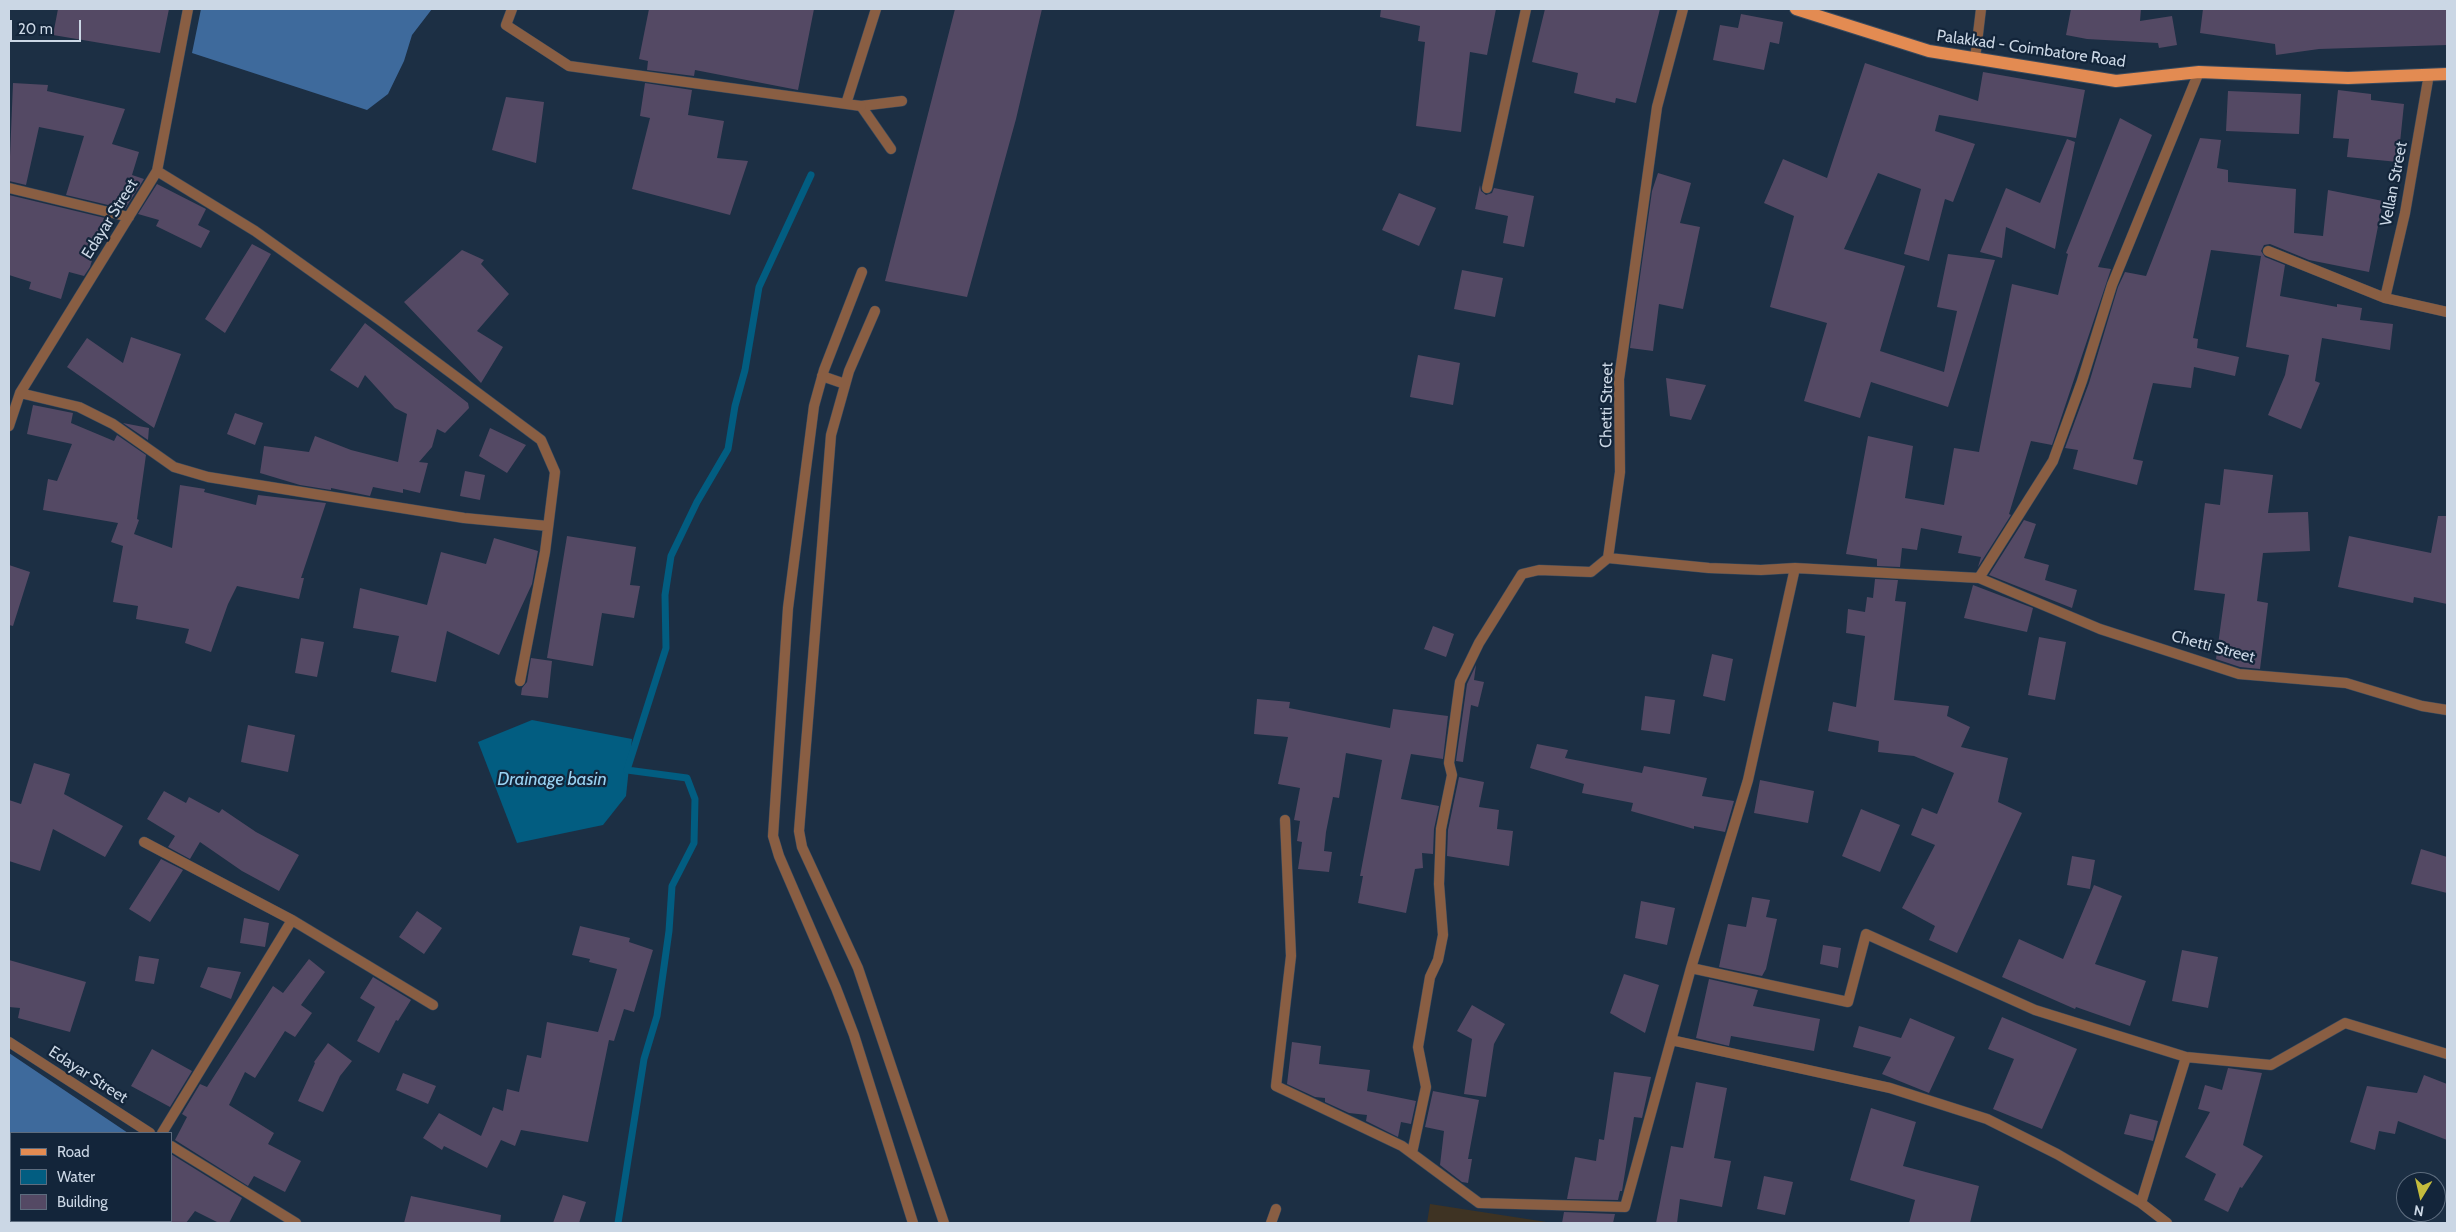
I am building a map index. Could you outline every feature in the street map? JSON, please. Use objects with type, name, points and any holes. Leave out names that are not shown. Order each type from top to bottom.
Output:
[{"type":"main road","name":"Palakkad - Coimbatore Road","points":[[1796,9],[1929,52],[2116,81],[2198,72],[2348,78],[2447,74]]},
{"type":"street","name":"Edayar Street","points":[[9,426],[20,393],[157,171],[188,9]]},
{"type":"street","points":[[512,9],[506,25],[569,66],[861,106],[902,101]]},
{"type":"street","points":[[846,104],[876,9]]},
{"type":"street","points":[[1487,188],[1526,9]]},
{"type":"street","name":"Chetti Street","points":[[1608,558],[1620,472],[1619,379],[1658,106],[1683,9]]},
{"type":"street","points":[[1975,59],[1981,9]]},
{"type":"street","points":[[1979,578],[2053,461],[2082,381],[2112,285],[2198,72]]},
{"type":"street","name":"Vellan Street","points":[[2385,298],[2405,212],[2429,74]]},
{"type":"street","points":[[861,106],[890,149]]},
{"type":"street","points":[[157,171],[255,231],[381,321],[541,440],[555,472],[548,526],[520,681]]},
{"type":"street","points":[[9,188],[129,217]]},
{"type":"street","points":[[2268,251],[2385,298],[2447,312]]},
{"type":"street","points":[[862,272],[822,376],[814,406],[788,608],[773,836],[778,856],[836,988],[854,1035],[913,1223]]},
{"type":"street","points":[[875,311],[845,384],[831,435],[799,831],[802,847],[858,968],[944,1223]]},
{"type":"street","points":[[822,376],[845,384]]},
{"type":"street","points":[[20,393],[79,407],[113,424],[174,467],[208,477],[464,518],[548,526]]},
{"type":"street","points":[[1285,820],[1291,956],[1276,1086],[1402,1146],[1479,1204],[1625,1207],[1691,968],[1748,780],[1795,568],[1761,570],[1708,568],[1608,558],[1591,572],[1540,570],[1522,574],[1479,643],[1460,682],[1449,763],[1452,776],[1441,829],[1439,884],[1443,935],[1438,960],[1430,977],[1418,1047],[1426,1087],[1412,1153]]},
{"type":"street","name":"Chetti Street","points":[[1795,568],[1979,578],[2100,628],[2239,674],[2346,683],[2422,706],[2447,710]]},
{"type":"street","points":[[144,842],[292,920],[433,1005]]},
{"type":"street","points":[[163,1132],[292,920]]},
{"type":"street","points":[[1691,968],[1848,1002],[1866,934],[2035,1010],[2186,1057],[2271,1065],[2346,1023],[2447,1054]]},
{"type":"street","points":[[1671,1040],[1890,1088],[1987,1119],[2057,1154],[2141,1203],[2167,1223]]},
{"type":"street","name":"Edayar Street","points":[[9,1042],[148,1132]]},
{"type":"street","points":[[2141,1203],[2186,1057]]},
{"type":"street","points":[[172,1147],[296,1223]]},
{"type":"street","points":[[1271,1223],[1276,1209]]},
{"type":"shaded area","points":[[201,9],[432,9],[412,35],[404,61],[388,94],[367,110],[192,53]]},
{"type":"shaded area","points":[[9,1053],[127,1132],[10,1132],[9,1151]]},
{"type":"shaded area","points":[[10,1162],[10,1222],[78,1222],[9,1223]]},
{"type":"shaded area","points":[[1430,1204],[1553,1223],[1427,1223]]},
{"type":"water","name":"Drainage basin","points":[[532,720],[632,739],[626,796],[603,825],[517,843],[478,742]]},
{"type":"building","points":[[58,9],[169,9],[160,53],[53,35]]},
{"type":"building","points":[[649,9],[814,9],[798,90],[695,70],[694,76],[647,70],[648,61],[639,59]]},
{"type":"building","points":[[955,9],[1042,9],[1016,119],[967,297],[885,281]]},
{"type":"building","points":[[1381,9],[1496,9],[1487,55],[1470,52],[1461,132],[1416,126],[1425,42],[1418,41],[1420,26],[1380,17]]},
{"type":"building","points":[[1545,9],[1660,9],[1636,103],[1616,98],[1615,103],[1574,93],[1578,73],[1532,62]]},
{"type":"building","points":[[2071,9],[2141,9],[2140,21],[2172,16],[2177,45],[2159,48],[2158,43],[2087,39],[2066,35]]},
{"type":"building","points":[[2203,9],[2447,9],[2447,45],[2319,49],[2276,55],[2275,44],[2200,33]]},
{"type":"building","points":[[1741,14],[1783,22],[1779,44],[1770,42],[1764,70],[1713,60],[1720,25],[1738,28]]},
{"type":"building","points":[[1865,63],[1978,101],[1983,72],[2085,90],[2076,138],[1939,115],[1935,131],[1975,144],[1953,202],[1945,199],[1929,261],[1904,254],[1921,189],[1878,173],[1844,249],[1905,266],[1880,351],[1944,372],[1957,311],[1937,307],[1948,254],[1995,260],[1948,407],[1871,382],[1860,418],[1804,401],[1827,323],[1770,307],[1794,216],[1764,203],[1783,159],[1827,178]]},
{"type":"building","points":[[13,83],[48,85],[47,91],[125,109],[112,144],[139,152],[132,175],[144,179],[125,209],[66,195],[84,136],[39,127],[26,185],[9,181]]},
{"type":"building","points":[[645,83],[692,90],[688,115],[724,121],[717,158],[748,161],[730,215],[632,189],[650,118],[640,116]]},
{"type":"building","points":[[2338,90],[2371,94],[2371,100],[2404,104],[2398,162],[2347,157],[2349,139],[2333,138]]},
{"type":"building","points":[[2228,91],[2301,94],[2299,134],[2226,131]]},
{"type":"building","points":[[506,97],[544,102],[536,163],[492,150]]},
{"type":"building","points":[[2120,118],[2152,135],[2098,267],[2111,269],[2052,445],[2031,441],[2009,514],[2011,515],[1978,567],[1981,557],[1958,553],[1962,536],[1921,528],[1917,550],[1902,548],[1900,567],[1877,566],[1877,559],[1846,554],[1868,436],[1913,446],[1905,498],[1944,505],[1954,448],[1979,452],[2012,284],[2058,295],[2068,254],[2066,253]]},
{"type":"building","points":[[2200,138],[2221,140],[2217,168],[2228,170],[2228,182],[2296,189],[2294,233],[2323,236],[2328,190],[2383,201],[2369,272],[2309,260],[2270,244],[2264,245],[2261,251],[2265,257],[2285,265],[2280,296],[2337,307],[2337,304],[2362,308],[2360,320],[2393,324],[2390,350],[2322,338],[2315,381],[2320,383],[2301,429],[2268,415],[2285,375],[2289,355],[2246,347],[2261,256],[2211,250],[2193,338],[2198,339],[2197,348],[2239,357],[2235,376],[2194,367],[2191,388],[2153,383],[2133,459],[2143,461],[2137,485],[2073,469],[2078,450],[2065,448],[2089,383],[2118,287],[2125,272],[2146,276]]},
{"type":"building","points":[[2067,139],[2075,142],[2055,249],[2006,227],[2002,258],[1980,252],[2006,188],[2040,203]]},
{"type":"building","points":[[1658,173],[1691,183],[1680,223],[1700,227],[1683,309],[1659,304],[1653,351],[1630,348],[1652,191]]},
{"type":"building","points":[[157,184],[206,209],[198,225],[210,231],[201,248],[156,226],[159,220],[138,214]]},
{"type":"building","points":[[1480,185],[1481,191],[1486,195],[1492,193],[1494,188],[1534,196],[1524,247],[1503,243],[1508,216],[1475,209]]},
{"type":"building","points":[[1399,193],[1436,208],[1419,246],[1382,230]]},
{"type":"building","points":[[9,195],[105,218],[90,267],[84,276],[69,272],[61,299],[29,289],[31,282],[9,275]]},
{"type":"building","points":[[252,244],[271,254],[225,333],[205,319]]},
{"type":"building","points":[[462,250],[484,260],[481,264],[509,294],[477,331],[503,347],[481,383],[404,302]]},
{"type":"building","points":[[1462,270],[1503,278],[1495,317],[1454,309]]},
{"type":"building","points":[[365,323],[468,403],[469,408],[445,433],[437,429],[432,447],[419,462],[428,463],[420,493],[403,489],[403,493],[373,487],[370,496],[331,488],[331,490],[300,485],[260,473],[264,446],[309,452],[315,436],[351,450],[398,462],[407,414],[395,408],[365,375],[358,388],[330,370]]},
{"type":"building","points":[[131,337],[181,354],[154,428],[67,367],[87,338],[123,363]]},
{"type":"building","points":[[1418,355],[1460,363],[1453,405],[1410,397]]},
{"type":"building","points":[[1666,378],[1706,385],[1691,420],[1670,416]]},
{"type":"building","points":[[33,405],[73,413],[71,423],[114,441],[117,435],[146,455],[137,519],[139,520],[134,534],[172,548],[180,485],[205,489],[204,492],[256,505],[258,495],[326,503],[301,578],[304,578],[299,599],[237,586],[228,604],[211,652],[185,643],[189,629],[136,619],[138,606],[113,602],[123,546],[111,542],[118,523],[43,510],[48,479],[57,481],[72,444],[27,434]]},
{"type":"building","points":[[235,413],[263,423],[255,445],[227,434]]},
{"type":"building","points":[[123,423],[149,428],[148,440]]},
{"type":"building","points":[[490,428],[526,445],[507,473],[479,456]]},
{"type":"building","points":[[2224,469],[2273,475],[2268,513],[2308,512],[2310,551],[2263,553],[2257,601],[2268,603],[2260,669],[2240,667],[2216,659],[2225,594],[2194,590],[2205,503],[2220,505]]},
{"type":"building","points":[[465,471],[485,475],[480,500],[460,496]]},
{"type":"building","points":[[2438,516],[2447,516],[2447,604],[2414,597],[2413,603],[2338,587],[2349,536],[2431,553]]},
{"type":"building","points":[[2024,520],[2036,524],[2024,558],[2049,565],[2045,580],[2077,590],[2072,608],[1989,575]]},
{"type":"building","points":[[567,536],[636,547],[630,585],[640,586],[634,618],[602,613],[593,666],[547,658]]},
{"type":"building","points":[[494,538],[538,551],[532,584],[499,655],[447,631],[436,682],[391,672],[399,636],[353,628],[360,588],[427,605],[441,552],[486,564]]},
{"type":"building","points":[[9,565],[30,572],[13,626],[9,625]]},
{"type":"building","points":[[1875,579],[1898,580],[1895,601],[1906,602],[1894,700],[1949,706],[1947,716],[1970,727],[1961,747],[2008,758],[1998,802],[2022,813],[1957,953],[1929,940],[1935,926],[1902,908],[1935,845],[1911,835],[1922,808],[1937,814],[1954,773],[1914,756],[1878,752],[1879,741],[1828,731],[1833,702],[1856,707],[1865,636],[1846,633],[1848,609],[1865,612],[1867,597],[1873,598]]},
{"type":"building","points":[[1973,585],[2033,608],[2027,632],[1964,618]]},
{"type":"building","points":[[1433,626],[1454,634],[1446,657],[1424,649]]},
{"type":"building","points":[[2039,637],[2066,642],[2055,700],[2028,695]]},
{"type":"building","points":[[301,638],[324,642],[317,677],[295,673]]},
{"type":"building","points":[[1712,654],[1733,659],[1725,701],[1703,696]]},
{"type":"building","points":[[531,658],[552,661],[548,698],[521,695],[522,688],[527,682]]},
{"type":"building","points":[[1476,665],[1474,680],[1484,682],[1478,707],[1471,705],[1463,762],[1456,761],[1467,684]]},
{"type":"building","points":[[1645,696],[1675,700],[1670,734],[1641,730]]},
{"type":"building","points":[[1257,699],[1290,702],[1289,708],[1390,728],[1393,709],[1448,716],[1443,759],[1411,754],[1401,799],[1439,806],[1434,829],[1433,854],[1422,853],[1423,868],[1415,869],[1406,913],[1358,903],[1363,876],[1360,876],[1382,760],[1346,753],[1339,798],[1333,797],[1326,832],[1324,851],[1332,852],[1329,872],[1298,869],[1302,842],[1297,841],[1300,821],[1294,820],[1300,788],[1278,784],[1288,737],[1254,734]]},
{"type":"building","points":[[248,725],[295,735],[288,772],[241,762]]},
{"type":"building","points":[[1537,744],[1568,750],[1565,758],[1642,773],[1644,766],[1707,778],[1702,796],[1734,801],[1725,832],[1694,826],[1694,829],[1631,811],[1633,803],[1582,793],[1584,784],[1530,768]]},
{"type":"building","points":[[34,763],[70,774],[64,794],[123,826],[105,857],[53,829],[40,871],[9,861],[9,800],[21,804]]},
{"type":"building","points":[[1459,777],[1484,782],[1479,807],[1499,810],[1497,829],[1513,831],[1509,866],[1447,856],[1448,830]]},
{"type":"building","points":[[1760,780],[1814,791],[1808,823],[1754,813]]},
{"type":"building","points":[[164,791],[186,803],[189,797],[219,813],[222,809],[256,832],[299,855],[279,891],[242,871],[200,842],[190,859],[168,847],[175,836],[147,819]]},
{"type":"building","points":[[1861,809],[1900,825],[1880,872],[1842,856]]},
{"type":"building","points":[[2421,849],[2447,857],[2447,893],[2411,884]]},
{"type":"building","points":[[2072,856],[2095,860],[2090,889],[2067,885]]},
{"type":"building","points":[[161,859],[183,870],[150,922],[129,909]]},
{"type":"building","points":[[2094,885],[2122,896],[2095,964],[2146,981],[2130,1026],[2076,1007],[2075,1009],[2002,977],[2019,939],[2063,959]]},
{"type":"building","points":[[1752,897],[1770,900],[1766,917],[1777,919],[1766,969],[1762,976],[1719,967],[1728,924],[1746,927]]},
{"type":"building","points":[[1641,901],[1675,908],[1667,945],[1635,938]]},
{"type":"building","points":[[417,911],[442,928],[424,954],[399,937]]},
{"type":"building","points":[[244,918],[269,923],[265,947],[240,943]]},
{"type":"building","points":[[580,926],[630,938],[629,942],[653,950],[634,1012],[624,1009],[614,1041],[609,1040],[588,1142],[521,1130],[515,1146],[501,1140],[487,1168],[444,1146],[442,1150],[423,1138],[439,1113],[481,1136],[493,1107],[503,1111],[507,1089],[519,1092],[527,1055],[541,1058],[547,1022],[598,1032],[617,969],[589,962],[590,959],[572,955]]},
{"type":"building","points":[[1823,945],[1841,948],[1838,968],[1820,964]]},
{"type":"building","points":[[2182,950],[2218,957],[2208,1008],[2172,1001]]},
{"type":"building","points":[[139,956],[159,959],[154,984],[135,981]]},
{"type":"building","points":[[309,959],[325,972],[301,1005],[312,1013],[295,1037],[285,1031],[255,1078],[245,1072],[229,1105],[274,1133],[268,1144],[301,1161],[285,1192],[254,1176],[248,1186],[175,1140],[187,1117],[182,1114],[200,1084],[207,1087],[273,986],[283,993]]},
{"type":"building","points":[[9,960],[86,982],[70,1032],[18,1018],[20,1008],[9,1007]]},
{"type":"building","points":[[208,967],[241,972],[231,999],[200,987]]},
{"type":"building","points":[[1624,974],[1659,985],[1645,1033],[1610,1013]]},
{"type":"building","points":[[373,977],[411,1000],[398,1021],[396,1020],[379,1053],[357,1041],[375,1007],[360,998]]},
{"type":"building","points":[[1709,979],[1758,990],[1753,1006],[1820,1019],[1814,1051],[1731,1036],[1729,1046],[1696,1038]]},
{"type":"building","points":[[1472,1005],[1505,1024],[1494,1044],[1486,1097],[1464,1094],[1472,1039],[1457,1031]]},
{"type":"building","points":[[2002,1017],[2077,1049],[2042,1129],[1993,1109],[2014,1059],[1988,1049]]},
{"type":"building","points":[[1910,1018],[1955,1037],[1929,1093],[1882,1074],[1891,1057],[1853,1047],[1859,1026],[1901,1038]]},
{"type":"building","points":[[1292,1042],[1321,1046],[1319,1064],[1370,1070],[1367,1091],[1416,1101],[1411,1124],[1401,1122],[1398,1137],[1366,1121],[1367,1115],[1349,1113],[1325,1102],[1325,1098],[1315,1097],[1287,1084]]},
{"type":"building","points":[[328,1043],[352,1061],[340,1076],[323,1112],[298,1101],[314,1062]]},
{"type":"building","points":[[152,1049],[192,1071],[170,1107],[131,1086]]},
{"type":"building","points":[[2228,1068],[2262,1073],[2243,1145],[2263,1156],[2242,1188],[2240,1187],[2228,1212],[2204,1200],[2216,1174],[2185,1157],[2210,1112],[2198,1109],[2205,1085],[2222,1090]]},
{"type":"building","points":[[1614,1072],[1651,1077],[1642,1118],[1634,1117],[1622,1191],[1620,1191],[1618,1200],[1567,1199],[1575,1157],[1596,1161],[1599,1139],[1604,1140]]},
{"type":"building","points":[[403,1073],[436,1086],[428,1104],[396,1090]]},
{"type":"building","points":[[2424,1075],[2447,1084],[2447,1140],[2398,1121],[2395,1134],[2379,1131],[2375,1150],[2350,1142],[2367,1086],[2417,1093]]},
{"type":"building","points":[[1696,1082],[1727,1088],[1714,1158],[1731,1161],[1722,1207],[1680,1199],[1677,1223],[1656,1223],[1671,1146],[1683,1148]]},
{"type":"building","points":[[1433,1091],[1479,1100],[1468,1159],[1472,1159],[1468,1183],[1462,1182],[1440,1165],[1444,1131],[1425,1127]]},
{"type":"building","points":[[1871,1108],[1916,1122],[1903,1166],[1979,1186],[1970,1223],[1909,1223],[1915,1200],[1850,1180]]},
{"type":"building","points":[[2130,1114],[2158,1121],[2153,1141],[2124,1134]]},
{"type":"building","points":[[172,1155],[242,1198],[229,1223],[219,1223],[195,1211],[186,1223],[171,1223]]},
{"type":"building","points":[[1764,1176],[1793,1182],[1785,1215],[1757,1209]]},
{"type":"building","points":[[563,1195],[586,1202],[579,1223],[553,1223]]},
{"type":"building","points":[[411,1196],[501,1215],[500,1223],[404,1223]]},
{"type":"building","points":[[1564,1212],[1615,1214],[1613,1223],[1562,1223]]},
{"type":"waterway","points":[[618,1223],[644,1059],[657,1016],[669,931],[672,886],[694,843],[695,799],[687,778],[627,770],[666,648],[665,595],[671,556],[697,502],[728,449],[735,406],[745,370],[759,287],[811,175]]}]
